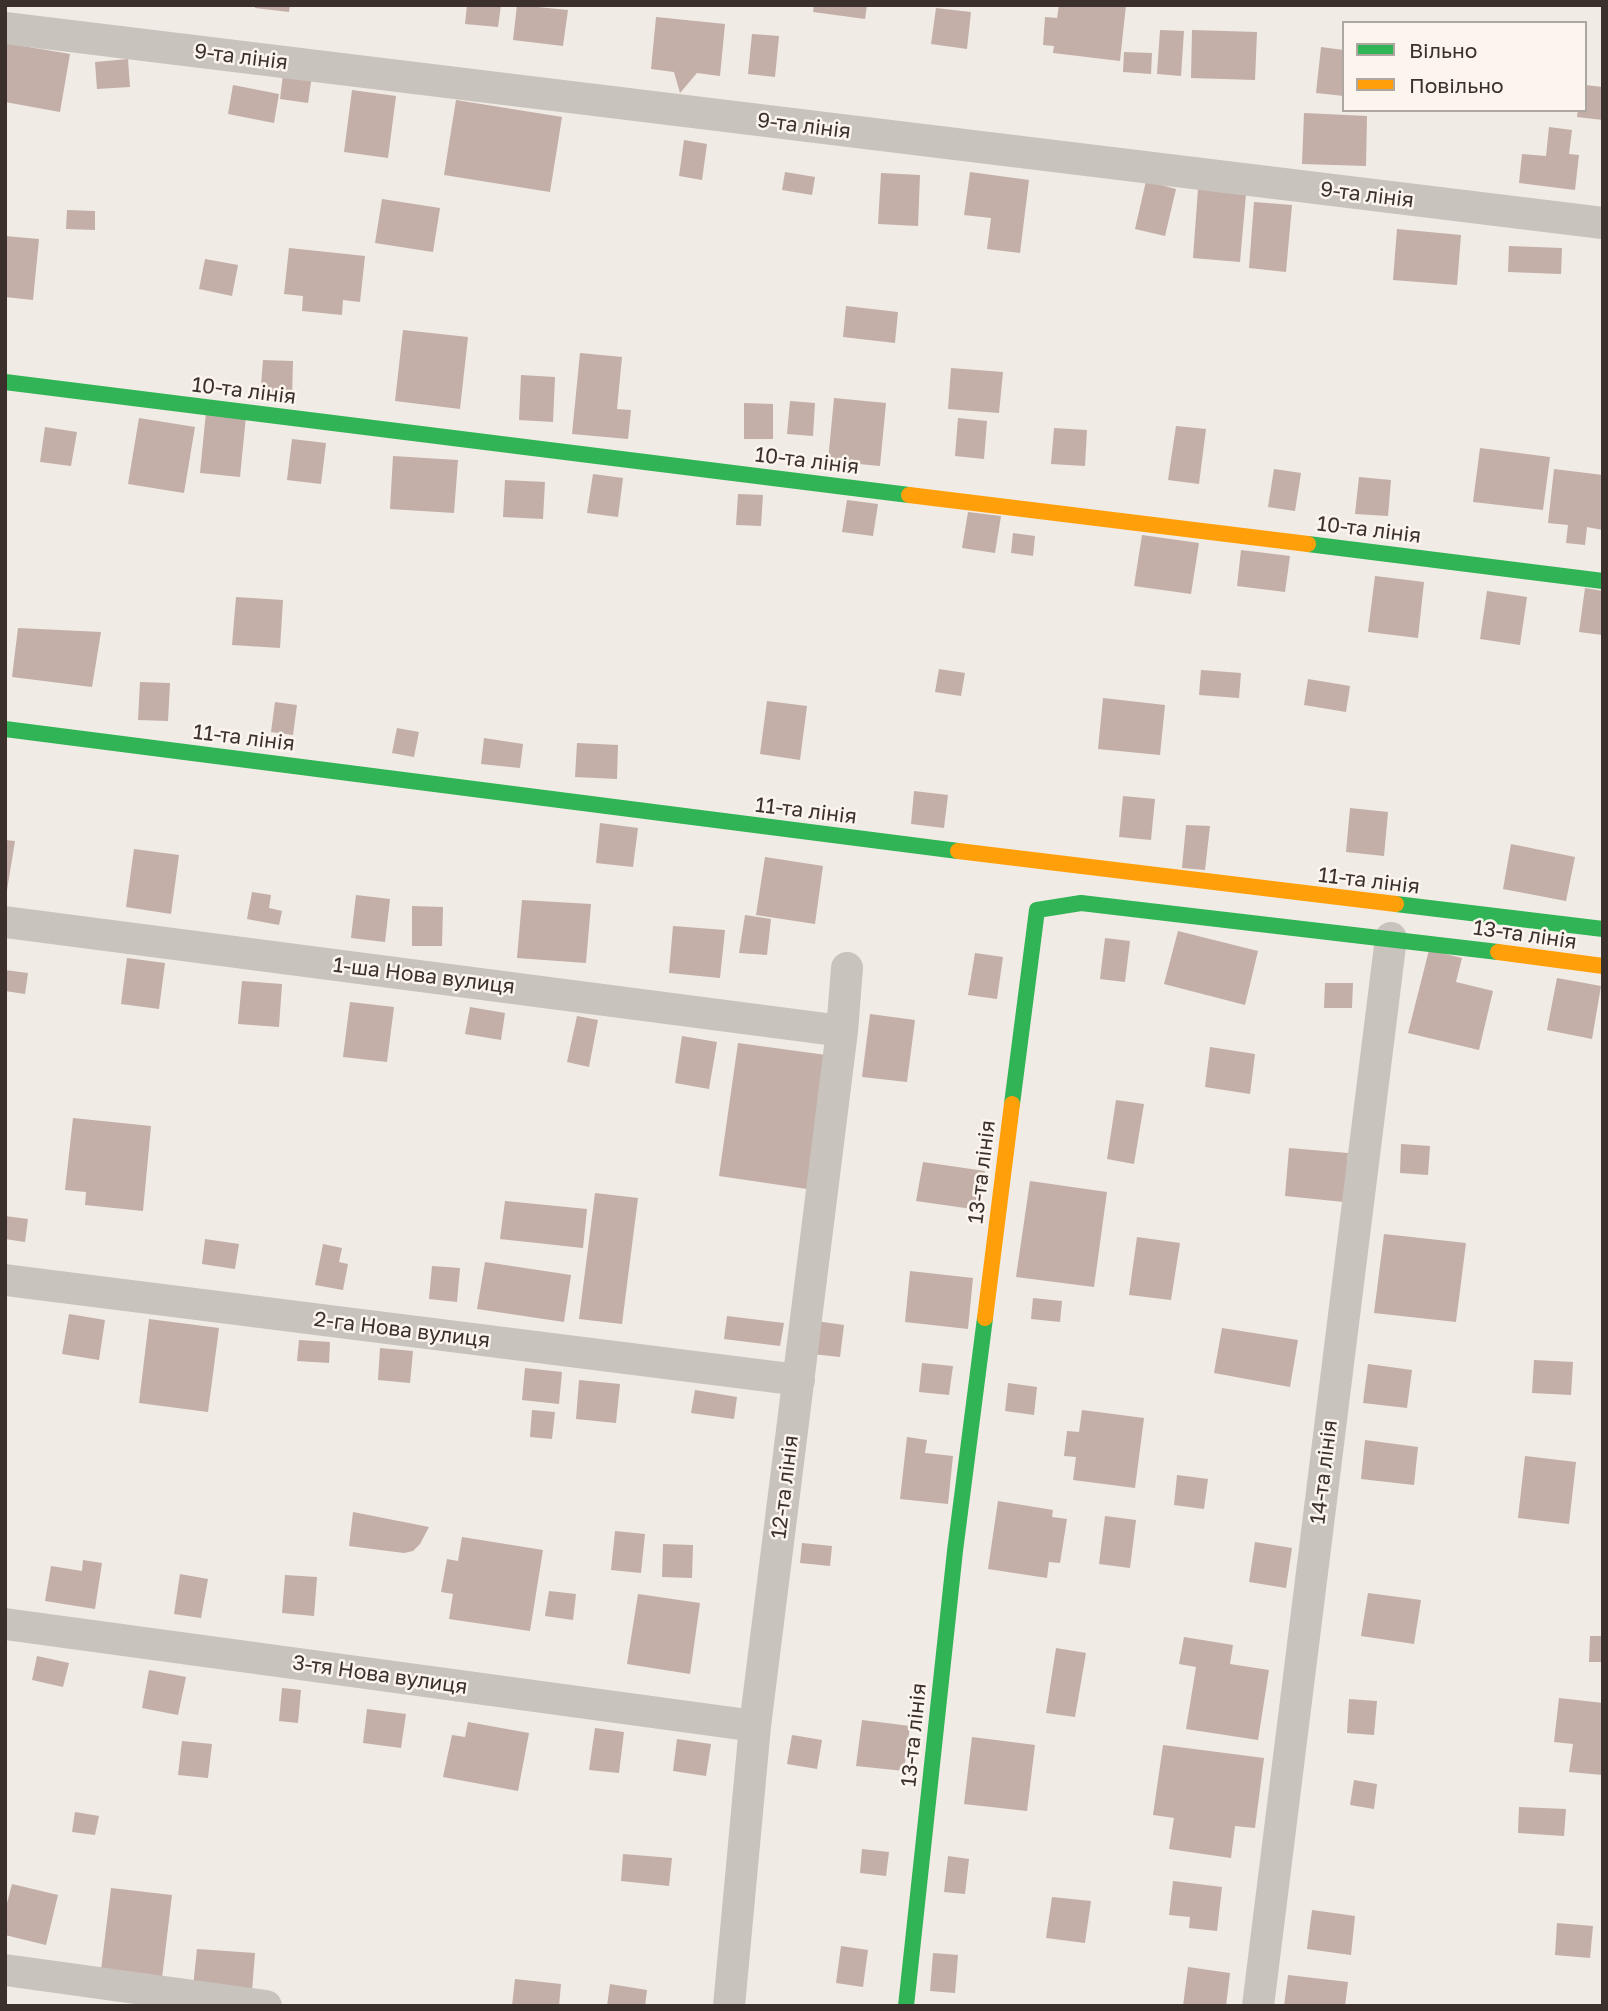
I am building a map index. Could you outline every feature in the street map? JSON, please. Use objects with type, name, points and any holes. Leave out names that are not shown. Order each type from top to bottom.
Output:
[{"type":"street","name":"9-та лінія","points":[[5,29],[1603,223]]},
{"type":"street","name":"10-та лінія","points":[[5,382],[1603,580]]},
{"type":"street","name":"11-та лінія","points":[[5,729],[1042,862],[1603,929]]},
{"type":"street","name":"13-та лінія","points":[[906,2006],[955,1550],[1037,910],[1081,903],[1391,938],[1603,966]]},
{"type":"street","name":"1-ша Нова вулиця","points":[[5,922],[842,1031]]},
{"type":"street","name":"14-та лінія","points":[[1258,2006],[1391,938]]},
{"type":"street","name":"12-та лінія","points":[[729,2006],[755,1726],[842,1031],[847,968]]},
{"type":"street","name":"2-га Нова вулиця","points":[[5,1280],[799,1380]]},
{"type":"street","name":"3-тя Нова вулиця","points":[[5,1624],[755,1726]]},
{"type":"street","points":[[5,1970],[266,2006]]},
{"type":"building","points":[[256,5],[290,5],[289,12],[255,8]]},
{"type":"building","points":[[467,5],[501,5],[498,27],[465,24]]},
{"type":"building","points":[[517,5],[568,10],[563,46],[513,40]]},
{"type":"building","points":[[814,5],[867,5],[865,19],[813,12]]},
{"type":"building","points":[[1059,5],[1126,5],[1120,61],[1053,53],[1054,46],[1043,45],[1045,17],[1057,18]]},
{"type":"building","points":[[936,8],[971,12],[967,49],[931,44]]},
{"type":"building","points":[[656,17],[725,24],[720,76],[697,73],[680,93],[674,72],[651,69]]},
{"type":"building","points":[[1160,30],[1184,31],[1181,76],[1157,74]]},
{"type":"building","points":[[1192,30],[1257,32],[1255,80],[1191,78]]},
{"type":"building","points":[[752,34],[779,36],[775,77],[748,74]]},
{"type":"building","points":[[5,43],[70,54],[60,112],[5,102]]},
{"type":"building","points":[[1321,47],[1342,50],[1342,96],[1316,93]]},
{"type":"building","points":[[1124,52],[1152,53],[1151,74],[1123,72]]},
{"type":"building","points":[[128,59],[130,87],[97,89],[95,62]]},
{"type":"building","points":[[284,66],[313,69],[308,103],[280,99]]},
{"type":"building","points":[[233,85],[279,94],[274,123],[228,114]]},
{"type":"building","points":[[1587,85],[1603,87],[1603,120],[1577,117],[1578,112],[1587,112]]},
{"type":"building","points":[[352,90],[396,96],[388,158],[344,152]]},
{"type":"building","points":[[456,100],[562,117],[550,192],[444,175]]},
{"type":"building","points":[[1304,113],[1367,116],[1366,166],[1302,164]]},
{"type":"building","points":[[1549,127],[1572,130],[1569,154],[1579,155],[1575,190],[1519,183],[1522,154],[1546,156]]},
{"type":"building","points":[[684,140],[707,144],[702,180],[679,176]]},
{"type":"building","points":[[785,172],[815,177],[812,195],[782,190]]},
{"type":"building","points":[[970,172],[1029,180],[1020,253],[987,249],[991,218],[964,215]]},
{"type":"building","points":[[881,173],[920,175],[918,226],[878,224]]},
{"type":"building","points":[[1146,181],[1176,189],[1165,236],[1135,229]]},
{"type":"building","points":[[1198,189],[1246,194],[1240,262],[1193,258]]},
{"type":"building","points":[[382,199],[440,208],[433,252],[375,243]]},
{"type":"building","points":[[1254,202],[1292,205],[1286,272],[1249,268]]},
{"type":"building","points":[[67,210],[95,211],[95,230],[66,229]]},
{"type":"building","points":[[1397,229],[1461,235],[1457,285],[1393,280]]},
{"type":"building","points":[[5,236],[39,239],[33,300],[5,297]]},
{"type":"building","points":[[1509,246],[1562,248],[1561,274],[1508,272]]},
{"type":"building","points":[[289,248],[365,256],[360,302],[343,300],[342,315],[302,311],[303,296],[284,294]]},
{"type":"building","points":[[205,259],[238,265],[232,296],[199,289]]},
{"type":"building","points":[[846,306],[898,312],[895,343],[843,337]]},
{"type":"building","points":[[403,330],[468,337],[460,409],[395,401]]},
{"type":"building","points":[[580,353],[622,357],[617,409],[631,410],[628,439],[572,434]]},
{"type":"building","points":[[263,360],[293,361],[292,399],[260,398]]},
{"type":"building","points":[[951,368],[1003,372],[999,413],[948,409]]},
{"type":"building","points":[[521,375],[555,377],[553,422],[519,420]]},
{"type":"building","points":[[834,398],[886,403],[880,466],[828,461]]},
{"type":"building","points":[[790,401],[815,403],[813,436],[787,434]]},
{"type":"building","points":[[744,403],[773,404],[773,439],[744,439]]},
{"type":"building","points":[[206,412],[246,416],[240,477],[200,473]]},
{"type":"building","points":[[139,418],[195,427],[184,493],[128,484]]},
{"type":"building","points":[[958,418],[987,421],[984,459],[955,456]]},
{"type":"building","points":[[1176,426],[1206,429],[1199,484],[1168,480]]},
{"type":"building","points":[[45,427],[77,432],[71,466],[40,462]]},
{"type":"building","points":[[1054,428],[1087,430],[1085,466],[1051,464]]},
{"type":"building","points":[[292,439],[326,443],[321,484],[287,480]]},
{"type":"building","points":[[1480,448],[1550,457],[1543,510],[1473,502]]},
{"type":"building","points":[[393,456],[458,460],[454,513],[390,509]]},
{"type":"building","points":[[1274,469],[1301,473],[1295,511],[1268,507]]},
{"type":"building","points":[[1554,469],[1603,475],[1603,530],[1587,527],[1585,545],[1566,543],[1568,525],[1548,523]]},
{"type":"building","points":[[593,474],[623,478],[618,517],[587,513]]},
{"type":"building","points":[[1359,477],[1391,480],[1388,516],[1355,514]]},
{"type":"building","points":[[505,480],[545,482],[543,519],[503,517]]},
{"type":"building","points":[[738,494],[763,495],[761,526],[736,525]]},
{"type":"building","points":[[847,500],[878,504],[873,536],[842,532]]},
{"type":"building","points":[[968,512],[1001,516],[995,553],[962,548]]},
{"type":"building","points":[[1013,533],[1035,536],[1033,556],[1011,553]]},
{"type":"building","points":[[1142,535],[1199,543],[1191,594],[1134,586]]},
{"type":"building","points":[[1241,550],[1290,556],[1285,592],[1237,586]]},
{"type":"building","points":[[1375,576],[1424,582],[1418,638],[1368,632]]},
{"type":"building","points":[[1585,588],[1603,591],[1603,635],[1579,632]]},
{"type":"building","points":[[1487,591],[1527,597],[1520,645],[1480,639]]},
{"type":"building","points":[[236,597],[283,600],[280,648],[232,645]]},
{"type":"building","points":[[18,628],[101,632],[92,687],[12,677]]},
{"type":"building","points":[[939,669],[965,673],[961,696],[935,692]]},
{"type":"building","points":[[1201,670],[1241,673],[1239,698],[1199,695]]},
{"type":"building","points":[[1308,679],[1350,686],[1346,712],[1304,705]]},
{"type":"building","points":[[140,682],[170,683],[168,721],[138,720]]},
{"type":"building","points":[[1103,698],[1165,705],[1160,755],[1098,749]]},
{"type":"building","points":[[767,701],[807,706],[800,760],[760,754]]},
{"type":"building","points":[[275,702],[297,705],[293,735],[271,732]]},
{"type":"building","points":[[397,728],[419,732],[414,757],[392,753]]},
{"type":"building","points":[[484,738],[523,744],[520,768],[481,764]]},
{"type":"building","points":[[577,743],[618,745],[617,779],[575,777]]},
{"type":"building","points":[[914,791],[948,795],[944,828],[911,824]]},
{"type":"building","points":[[1123,796],[1155,799],[1151,840],[1119,837]]},
{"type":"building","points":[[1350,808],[1388,812],[1384,856],[1346,852]]},
{"type":"building","points":[[600,823],[638,828],[633,867],[596,863]]},
{"type":"building","points":[[1186,825],[1210,826],[1205,870],[1182,868]]},
{"type":"building","points":[[5,840],[15,841],[7,890],[5,889]]},
{"type":"building","points":[[1511,844],[1575,857],[1566,901],[1503,889]]},
{"type":"building","points":[[134,849],[179,855],[171,914],[126,907]]},
{"type":"building","points":[[765,857],[823,866],[815,924],[756,915]]},
{"type":"building","points":[[252,892],[271,895],[269,908],[282,911],[279,925],[247,919]]},
{"type":"building","points":[[356,895],[390,899],[385,942],[351,938]]},
{"type":"building","points":[[522,900],[591,904],[586,963],[517,958]]},
{"type":"building","points":[[412,906],[443,907],[442,946],[412,946]]},
{"type":"building","points":[[745,915],[771,919],[767,955],[739,953]]},
{"type":"building","points":[[673,926],[725,930],[720,978],[669,973]]},
{"type":"building","points":[[1178,931],[1258,951],[1245,1005],[1164,984]]},
{"type":"building","points":[[1105,938],[1130,941],[1125,982],[1100,979]]},
{"type":"building","points":[[1429,950],[1462,958],[1456,982],[1493,991],[1479,1050],[1408,1033]]},
{"type":"building","points":[[975,953],[1003,957],[997,999],[968,995]]},
{"type":"building","points":[[127,958],[165,963],[159,1009],[121,1004]]},
{"type":"building","points":[[5,970],[28,973],[25,994],[5,991]]},
{"type":"building","points":[[1557,978],[1601,986],[1592,1039],[1547,1030]]},
{"type":"building","points":[[242,981],[282,984],[279,1027],[238,1024]]},
{"type":"building","points":[[1325,983],[1353,983],[1352,1008],[1324,1008]]},
{"type":"building","points":[[350,1002],[394,1007],[387,1062],[343,1057]]},
{"type":"building","points":[[470,1007],[505,1013],[501,1040],[465,1034]]},
{"type":"building","points":[[870,1014],[915,1020],[907,1082],[862,1077]]},
{"type":"building","points":[[577,1016],[598,1020],[589,1067],[567,1062]]},
{"type":"building","points":[[682,1036],[717,1042],[709,1089],[675,1083]]},
{"type":"building","points":[[738,1043],[826,1055],[807,1189],[719,1176]]},
{"type":"building","points":[[1210,1047],[1255,1054],[1250,1094],[1205,1087]]},
{"type":"building","points":[[1116,1100],[1144,1104],[1134,1164],[1107,1159]]},
{"type":"building","points":[[73,1118],[151,1126],[143,1211],[85,1205],[86,1192],[65,1190]]},
{"type":"building","points":[[1401,1144],[1430,1146],[1428,1175],[1400,1173]]},
{"type":"building","points":[[1289,1148],[1348,1153],[1344,1202],[1285,1196]]},
{"type":"building","points":[[923,1162],[985,1171],[979,1210],[916,1201]]},
{"type":"building","points":[[1030,1181],[1107,1192],[1094,1287],[1016,1277]]},
{"type":"building","points":[[595,1193],[638,1198],[622,1324],[579,1319]]},
{"type":"building","points":[[505,1201],[587,1209],[583,1248],[500,1239]]},
{"type":"building","points":[[5,1216],[28,1219],[25,1242],[5,1239]]},
{"type":"building","points":[[1384,1234],[1466,1243],[1456,1322],[1374,1313]]},
{"type":"building","points":[[1137,1237],[1180,1243],[1171,1300],[1129,1295]]},
{"type":"building","points":[[205,1239],[239,1244],[235,1269],[202,1264]]},
{"type":"building","points":[[323,1244],[342,1248],[339,1262],[348,1264],[343,1290],[315,1285]]},
{"type":"building","points":[[485,1262],[571,1275],[564,1322],[477,1309]]},
{"type":"building","points":[[432,1266],[460,1268],[457,1302],[429,1299]]},
{"type":"building","points":[[910,1271],[973,1278],[968,1329],[905,1322]]},
{"type":"building","points":[[1033,1298],[1062,1301],[1060,1322],[1031,1319]]},
{"type":"building","points":[[69,1314],[105,1320],[99,1360],[62,1354]]},
{"type":"building","points":[[727,1316],[784,1323],[780,1346],[724,1339]]},
{"type":"building","points":[[149,1319],[219,1328],[208,1412],[139,1403]]},
{"type":"building","points":[[816,1321],[844,1325],[840,1357],[812,1354]]},
{"type":"building","points":[[1222,1328],[1298,1340],[1290,1387],[1214,1373]]},
{"type":"building","points":[[299,1340],[330,1342],[329,1363],[297,1361]]},
{"type":"building","points":[[380,1348],[413,1351],[410,1383],[378,1380]]},
{"type":"building","points":[[1534,1360],[1573,1362],[1571,1395],[1532,1393]]},
{"type":"building","points":[[922,1363],[953,1366],[949,1395],[919,1392]]},
{"type":"building","points":[[1368,1364],[1412,1370],[1407,1408],[1363,1403]]},
{"type":"building","points":[[525,1368],[562,1372],[559,1404],[522,1400]]},
{"type":"building","points":[[579,1380],[620,1384],[616,1423],[576,1419]]},
{"type":"building","points":[[1008,1383],[1037,1387],[1034,1415],[1005,1411]]},
{"type":"building","points":[[695,1390],[737,1397],[734,1419],[691,1413]]},
{"type":"building","points":[[532,1410],[555,1412],[552,1439],[530,1437]]},
{"type":"building","points":[[1082,1410],[1144,1418],[1135,1488],[1073,1480],[1076,1457],[1064,1456],[1067,1431],[1079,1432]]},
{"type":"building","points":[[907,1437],[927,1440],[925,1453],[953,1456],[948,1504],[900,1499]]},
{"type":"building","points":[[1365,1440],[1418,1447],[1414,1485],[1361,1479]]},
{"type":"building","points":[[1525,1456],[1576,1462],[1569,1524],[1518,1518]]},
{"type":"building","points":[[1177,1475],[1208,1479],[1204,1509],[1174,1505]]},
{"type":"building","points":[[998,1501],[1053,1510],[1052,1517],[1067,1519],[1060,1563],[1049,1562],[1047,1578],[988,1569]]},
{"type":"building","points":[[353,1512],[429,1527],[413,1551],[404,1553],[349,1546]]},
{"type":"building","points":[[1105,1516],[1136,1520],[1130,1568],[1099,1564]]},
{"type":"building","points":[[615,1531],[645,1534],[641,1573],[611,1570]]},
{"type":"building","points":[[462,1537],[543,1550],[530,1631],[449,1619],[453,1594],[441,1592],[447,1559],[458,1561]]},
{"type":"building","points":[[1255,1542],[1292,1548],[1286,1588],[1249,1582]]},
{"type":"building","points":[[802,1543],[832,1546],[830,1566],[800,1563]]},
{"type":"building","points":[[663,1544],[693,1545],[692,1578],[662,1577]]},
{"type":"building","points":[[83,1560],[102,1563],[95,1609],[45,1601],[51,1566],[82,1571]]},
{"type":"building","points":[[180,1574],[208,1579],[201,1618],[174,1614]]},
{"type":"building","points":[[285,1575],[317,1577],[314,1616],[282,1613]]},
{"type":"building","points":[[549,1591],[576,1594],[573,1620],[545,1616]]},
{"type":"building","points":[[1368,1593],[1421,1600],[1414,1644],[1361,1636]]},
{"type":"building","points":[[638,1594],[700,1603],[690,1674],[627,1664]]},
{"type":"building","points":[[1590,1636],[1603,1636],[1603,1662],[1589,1662]]},
{"type":"building","points":[[1184,1637],[1233,1645],[1230,1664],[1269,1670],[1258,1740],[1186,1729],[1196,1667],[1179,1664]]},
{"type":"building","points":[[1056,1648],[1086,1653],[1075,1717],[1046,1713]]},
{"type":"building","points":[[37,1656],[69,1663],[63,1687],[32,1680]]},
{"type":"building","points":[[149,1670],[186,1677],[178,1715],[142,1708]]},
{"type":"building","points":[[282,1688],[301,1690],[298,1723],[279,1721]]},
{"type":"building","points":[[1559,1698],[1603,1703],[1603,1775],[1569,1772],[1573,1744],[1554,1742]]},
{"type":"building","points":[[1349,1699],[1377,1701],[1374,1735],[1347,1733]]},
{"type":"building","points":[[367,1709],[406,1714],[401,1748],[363,1743]]},
{"type":"building","points":[[862,1720],[910,1726],[904,1771],[856,1766]]},
{"type":"building","points":[[468,1722],[529,1733],[518,1791],[443,1777],[452,1735],[465,1737]]},
{"type":"building","points":[[595,1728],[624,1732],[619,1773],[589,1770]]},
{"type":"building","points":[[792,1735],[822,1740],[817,1769],[787,1764]]},
{"type":"building","points":[[972,1737],[1035,1745],[1027,1811],[964,1804]]},
{"type":"building","points":[[677,1739],[711,1744],[706,1776],[673,1771]]},
{"type":"building","points":[[182,1741],[212,1744],[208,1778],[178,1775]]},
{"type":"building","points":[[1163,1745],[1264,1758],[1255,1828],[1235,1826],[1231,1858],[1169,1849],[1174,1818],[1153,1815]]},
{"type":"building","points":[[1354,1780],[1377,1784],[1374,1809],[1350,1805]]},
{"type":"building","points":[[1519,1807],[1566,1809],[1564,1836],[1518,1833]]},
{"type":"building","points":[[75,1812],[99,1816],[95,1835],[72,1832]]},
{"type":"building","points":[[862,1849],[889,1852],[886,1876],[860,1873]]},
{"type":"building","points":[[623,1854],[672,1858],[669,1886],[621,1881]]},
{"type":"building","points":[[948,1856],[969,1859],[965,1894],[944,1892]]},
{"type":"building","points":[[1173,1881],[1222,1887],[1217,1931],[1189,1928],[1190,1917],[1169,1915]]},
{"type":"building","points":[[12,1884],[58,1895],[46,1945],[5,1935],[5,1911]]},
{"type":"building","points":[[111,1888],[172,1895],[162,1978],[101,1970]]},
{"type":"building","points":[[1052,1897],[1091,1901],[1085,1943],[1046,1938]]},
{"type":"building","points":[[1312,1910],[1355,1916],[1351,1955],[1307,1949]]},
{"type":"building","points":[[1557,1923],[1593,1926],[1590,1958],[1555,1955]]},
{"type":"building","points":[[841,1946],[868,1950],[863,1987],[836,1983]]},
{"type":"building","points":[[197,1949],[255,1953],[252,1991],[193,1987]]},
{"type":"building","points":[[933,1953],[958,1955],[955,1993],[930,1991]]},
{"type":"building","points":[[1188,1967],[1230,1973],[1226,2006],[1183,2006]]},
{"type":"building","points":[[1288,1975],[1348,1982],[1345,2006],[1284,2006]]},
{"type":"building","points":[[515,1979],[561,1984],[559,2006],[512,2006]]},
{"type":"building","points":[[610,1984],[647,1990],[645,2006],[607,2006]]},
{"type":"traffic: fast","points":[[5,382],[909,495]]},
{"type":"traffic: fast","points":[[1308,544],[1603,581]]},
{"type":"traffic: fast","points":[[5,729],[958,851]]},
{"type":"traffic: fast","points":[[1012,1104],[1037,910],[1081,903],[1498,952]]},
{"type":"traffic: fast","points":[[1396,904],[1603,929]]},
{"type":"traffic: fast","points":[[906,2006],[955,1551],[985,1318]]},
{"type":"traffic: slow","points":[[909,495],[1308,544]]},
{"type":"traffic: slow","points":[[958,851],[1396,904]]},
{"type":"traffic: slow","points":[[1498,952],[1603,966]]},
{"type":"traffic: slow","points":[[985,1318],[1012,1104]]}]
